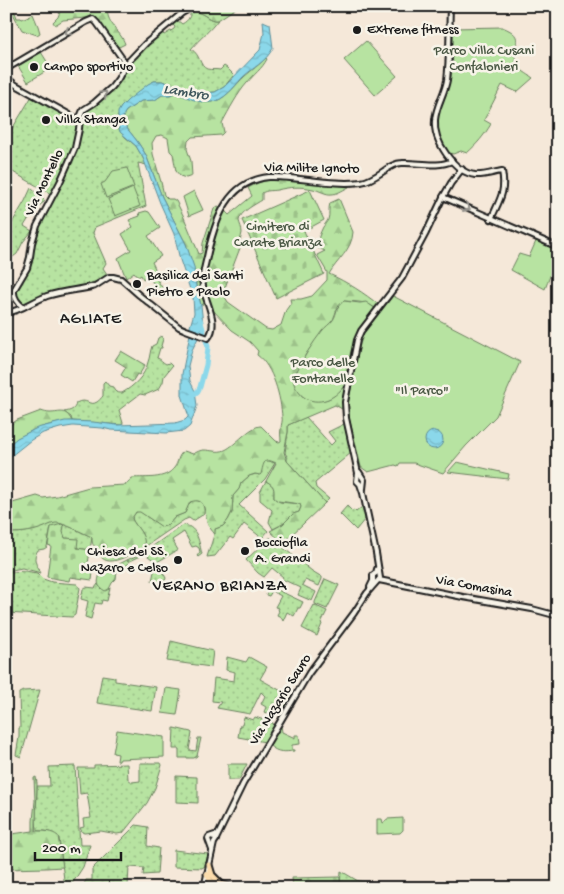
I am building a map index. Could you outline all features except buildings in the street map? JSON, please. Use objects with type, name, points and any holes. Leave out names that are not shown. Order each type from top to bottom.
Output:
[{"type":"highway","points":[[210,865],[211,872],[209,877],[212,882],[235,888]]},
{"type":"highway","points":[[210,888],[220,884]]},
{"type":"street","points":[[6,77],[32,95],[79,120],[83,110],[94,104],[115,84],[126,64],[146,43],[182,13],[194,6]]},
{"type":"street","points":[[450,6],[450,46],[447,82],[438,106],[435,125],[440,145],[452,161],[462,169],[473,175],[502,171],[504,189],[491,218]]},
{"type":"street","points":[[6,68],[93,19],[126,64]]},
{"type":"street","name":"Via Montello","points":[[23,307],[15,298],[14,290],[27,268],[37,226],[75,148],[79,120]]},
{"type":"street","name":"Via Milite Ignoto","points":[[23,307],[46,296],[95,286],[106,278],[114,277],[121,279],[179,327],[208,338],[212,328],[212,320],[203,286],[206,260],[218,217],[226,203],[241,188],[258,179],[269,177],[363,182],[373,179],[399,163],[443,164],[452,161]]},
{"type":"street","points":[[377,577],[378,566],[363,493],[362,484],[364,480],[360,478],[346,418],[345,402],[357,340],[361,331],[402,278],[443,197],[462,169]]},
{"type":"street","points":[[443,197],[558,247]]},
{"type":"street","points":[[6,313],[23,307]]},
{"type":"street","name":"Via Comasina","points":[[377,577],[396,584],[532,609],[558,616]]},
{"type":"street","name":"Via Nazario Sauro","points":[[210,865],[213,841],[243,784],[309,673],[354,613],[377,577]]},
{"type":"street","points":[[204,888],[209,877]]},
{"type":"green space","points":[[69,6],[108,6],[108,17],[125,44],[119,47],[115,44],[96,17],[63,20],[55,25],[53,22],[58,17],[61,9]]},
{"type":"green space","points":[[191,6],[239,6],[216,20],[191,10]]},
{"type":"green space","points":[[191,10],[218,20],[191,49],[197,54],[204,68],[220,70],[224,66],[234,75],[224,87],[215,92],[206,93],[162,81],[154,81],[121,107],[118,116],[118,128],[136,146],[147,165],[138,163],[146,206],[95,227],[93,233],[106,263],[103,268],[107,274],[102,278],[88,284],[47,294],[22,304],[16,297],[15,291],[31,264],[36,229],[78,144],[85,111],[108,95],[118,85],[132,59],[160,31],[164,35],[174,29],[175,27],[172,24],[177,20],[182,24],[184,23],[189,18]]},
{"type":"green space","points":[[12,12],[15,12],[17,18],[22,19],[33,14],[40,33],[37,35],[22,30]]},
{"type":"green space","name":"Parco Villa Cusani Confalonieri","points":[[502,27],[515,34],[517,38],[515,58],[517,64],[533,78],[517,92],[502,85],[484,120],[491,124],[483,136],[467,153],[461,151],[453,154],[446,150],[440,140],[438,122],[441,105],[452,71],[453,28]]},
{"type":"green space","points":[[366,41],[397,76],[375,95],[344,60]]},
{"type":"green space","name":"Campo sportivo","points":[[41,52],[51,68],[28,82],[18,66]]},
{"type":"green space","points":[[266,58],[263,66],[244,87],[231,107],[222,123],[224,132],[221,135],[192,137],[188,141],[187,149],[191,161],[192,176],[186,178],[180,176],[176,171],[168,138],[162,135],[156,136],[152,143],[153,154],[164,195],[168,199],[176,201],[199,254],[202,253],[203,243],[214,209],[218,206],[221,207],[229,215],[252,196],[248,188],[256,184],[270,180],[289,179],[348,185],[349,187],[332,194],[299,187],[262,193],[262,200],[248,209],[240,218],[242,233],[240,248],[224,290],[228,302],[266,329],[272,330],[281,325],[286,310],[291,303],[290,299],[312,296],[327,280],[327,272],[317,255],[325,251],[316,247],[322,229],[328,220],[330,203],[339,199],[353,232],[347,250],[329,274],[355,288],[379,305],[376,309],[365,303],[344,301],[337,309],[333,320],[306,354],[295,375],[295,386],[302,396],[325,400],[344,387],[342,409],[335,405],[288,425],[284,452],[287,461],[325,503],[282,542],[270,531],[283,524],[293,514],[299,512],[301,507],[300,504],[278,501],[274,498],[273,488],[266,481],[276,463],[266,461],[260,475],[249,476],[241,483],[233,496],[232,512],[228,520],[223,526],[215,529],[215,534],[208,525],[204,507],[200,502],[196,501],[190,502],[185,513],[175,517],[168,525],[162,527],[140,512],[136,512],[132,518],[143,537],[143,548],[123,558],[110,561],[104,560],[100,555],[97,547],[93,545],[92,537],[59,523],[29,532],[6,532],[6,492],[9,504],[37,496],[43,498],[57,496],[89,487],[125,485],[132,478],[160,476],[174,468],[184,451],[193,454],[203,450],[222,451],[229,448],[252,429],[261,426],[276,441],[281,441],[281,409],[272,374],[263,360],[257,355],[258,351],[250,342],[232,330],[209,306],[205,303],[201,305],[186,244],[162,197],[146,155],[126,127],[123,118],[126,111],[141,101],[155,100],[162,95],[177,93],[202,102],[221,99]]},
{"type":"green space","points":[[32,96],[78,121],[73,148],[51,194],[6,168],[6,139]]},
{"type":"green space","points":[[127,168],[134,187],[106,198],[101,184],[105,182],[113,171]]},
{"type":"green space","points":[[31,188],[45,201],[33,211],[33,216],[29,218],[24,226],[32,231],[23,242],[17,254],[6,262],[6,233]]},
{"type":"green space","points":[[133,188],[140,206],[115,216],[108,199]]},
{"type":"green space","name":"Cimitero di Carate Brianza","points":[[310,190],[324,220],[304,231],[324,274],[276,298],[242,220]]},
{"type":"green space","points":[[194,191],[203,210],[189,216],[183,197]]},
{"type":"green space","points":[[149,212],[160,228],[148,236],[161,256],[152,262],[160,279],[157,281],[163,289],[159,292],[148,276],[143,279],[141,275],[138,277],[134,272],[126,278],[118,258],[131,250],[122,234],[133,227],[129,220],[140,216],[139,213]]},
{"type":"green space","points":[[537,239],[558,249],[558,255],[545,289],[511,270],[519,254],[529,257]]},
{"type":"green space","name":"\"Il Parco\"","points":[[393,296],[520,362],[496,416],[466,446],[443,473],[414,463],[400,463],[398,466],[395,465],[368,472],[361,467],[349,417],[348,404],[364,333]]},
{"type":"green space","name":"Parco delle Fontanelle","points":[[344,301],[366,302],[376,309],[364,322],[356,336],[343,387],[327,400],[314,401],[308,399],[295,387],[295,376],[311,346],[333,320],[338,308]]},
{"type":"green space","points":[[161,336],[163,339],[162,348],[160,348],[157,358],[172,366],[164,376],[159,389],[145,395],[140,394],[119,410],[122,425],[72,421],[71,417],[64,412],[72,410],[76,403],[80,401],[98,402],[103,396],[103,383],[105,381],[119,393],[131,387],[147,367],[152,346],[156,344]]},
{"type":"green space","points":[[121,351],[145,365],[132,382],[121,375],[126,367],[115,360]]},
{"type":"green space","points":[[41,411],[65,413],[72,421],[37,429],[6,447],[6,428],[17,420]]},
{"type":"green space","points":[[306,417],[331,445],[335,441],[328,432],[344,424],[351,453],[315,483],[316,488],[329,499],[325,503],[287,461],[285,453],[288,425]]},
{"type":"green space","points":[[265,461],[275,463],[265,479],[239,505],[268,531],[262,538],[244,524],[233,539],[230,537],[215,556],[207,557],[215,529],[223,526],[232,512],[233,496],[241,483],[249,476],[259,475]]},
{"type":"green space","points":[[457,462],[509,474],[508,479],[448,472]]},
{"type":"green space","points":[[266,481],[273,488],[274,498],[280,502],[300,504],[301,507],[299,512],[293,514],[283,524],[273,529],[269,522],[272,510],[260,500],[260,492]]},
{"type":"green space","points":[[193,500],[199,501],[202,504],[204,514],[193,521],[189,518],[184,520],[143,548],[145,545],[142,534],[132,518],[136,512],[140,511],[153,521],[164,526],[168,525],[175,517],[185,513],[188,505]]},
{"type":"green space","points":[[347,506],[356,512],[362,507],[365,519],[356,530],[340,514]]},
{"type":"green space","points":[[55,522],[69,526],[92,537],[90,550],[77,548],[65,538],[63,533],[51,527],[47,547],[38,550],[35,556],[36,564],[41,573],[22,568],[12,570],[12,572],[25,571],[37,573],[43,579],[52,582],[77,584],[80,588],[75,615],[72,617],[6,613],[6,532],[31,531]]},
{"type":"green space","points":[[62,524],[64,526],[65,538],[78,539],[77,548],[90,550],[88,564],[94,565],[92,580],[70,577],[69,581],[47,577],[51,546],[48,545],[51,527]]},
{"type":"green space","points":[[184,525],[189,526],[195,532],[202,554],[197,556],[200,552],[199,548],[196,546],[192,547],[184,532],[172,540],[178,550],[157,562],[166,578],[163,585],[152,581],[156,562],[145,554],[128,562],[127,560],[146,551]]},
{"type":"green space","points":[[269,538],[322,577],[319,586],[305,580],[302,585],[316,592],[312,601],[298,595],[301,588],[282,579],[283,577],[272,568],[264,577],[246,560]]},
{"type":"green space","points":[[127,560],[129,561],[128,565],[117,570],[116,579],[109,589],[105,591],[100,588],[98,582],[100,574]]},
{"type":"green space","points":[[325,579],[339,585],[327,609],[315,604]]},
{"type":"green space","points":[[98,584],[99,586],[110,588],[107,601],[102,600],[101,604],[95,603],[91,619],[85,617],[88,601],[81,599],[83,589],[86,587],[95,588]]},
{"type":"green space","points":[[269,586],[303,602],[294,616],[287,612],[283,621],[277,615],[279,608],[275,607],[281,596],[272,591],[269,596],[266,595]]},
{"type":"green space","points":[[314,605],[327,611],[317,636],[302,628]]},
{"type":"green space","points":[[171,641],[213,651],[211,667],[167,661]]},
{"type":"green space","points":[[227,657],[246,662],[249,657],[267,667],[260,679],[292,697],[282,714],[276,710],[274,704],[268,713],[264,712],[266,707],[261,704],[265,696],[261,692],[250,714],[217,708],[221,702],[212,701],[214,678],[234,681],[235,672],[226,670]]},
{"type":"green space","points":[[102,675],[115,677],[115,681],[156,687],[152,711],[97,703]]},
{"type":"green space","points":[[166,688],[181,690],[177,715],[162,713]]},
{"type":"green space","points":[[40,690],[21,757],[16,755],[20,728],[19,693]]},
{"type":"green space","points":[[244,717],[253,720],[255,717],[273,723],[274,727],[265,742],[238,737],[240,725],[242,725]]},
{"type":"green space","points":[[281,726],[282,732],[295,738],[295,735],[299,735],[300,744],[292,745],[292,750],[294,751],[278,751],[270,746]]},
{"type":"green space","points":[[174,728],[192,733],[189,750],[196,751],[198,738],[201,738],[197,756],[194,758],[179,758],[179,749],[173,749]]},
{"type":"green space","points":[[117,730],[164,737],[164,757],[120,759],[117,761],[118,754],[113,753]]},
{"type":"green space","points":[[140,763],[161,763],[162,765],[155,788],[147,803],[123,833],[82,832],[80,828],[84,827],[83,819],[91,818],[87,793],[80,794],[78,768],[94,768],[94,765],[127,764],[128,779],[132,782],[140,781]]},
{"type":"green space","points":[[228,764],[247,764],[239,780],[228,780]]},
{"type":"green space","points":[[75,766],[80,845],[90,845],[83,867],[70,887],[65,888],[59,838],[49,832],[37,831],[37,786],[50,786],[49,767]]},
{"type":"green space","points":[[176,776],[197,777],[198,803],[176,802]]},
{"type":"green space","points":[[36,777],[36,831],[51,832],[58,836],[63,867],[6,870],[6,847],[10,846],[12,834],[33,831],[34,778]]},
{"type":"green space","points":[[403,818],[403,830],[400,833],[377,834],[377,819],[382,819],[383,823],[387,819]]},
{"type":"green space","points":[[136,825],[148,827],[147,846],[159,848],[157,874],[143,875],[144,868],[129,867],[128,886],[202,886],[201,888],[82,888],[86,880],[92,880],[92,869]]},
{"type":"green space","points":[[174,850],[208,854],[205,866],[202,868],[174,867]]},
{"type":"green space","points":[[341,871],[358,881],[391,885],[391,888],[340,888]]},
{"type":"green space","points":[[340,877],[340,888],[293,888],[292,878]]},
{"type":"water","points":[[263,21],[270,24],[273,48],[267,57],[220,99],[202,102],[177,93],[162,95],[155,100],[141,101],[126,111],[123,118],[126,127],[146,155],[162,197],[186,244],[194,267],[201,305],[203,324],[199,333],[189,330],[194,313],[193,298],[180,260],[174,234],[143,158],[136,146],[120,132],[118,112],[128,100],[154,81],[162,81],[206,93],[215,92],[224,87],[260,50],[264,33]]},
{"type":"water","points":[[190,334],[199,336],[192,350],[188,366],[197,406],[190,426],[184,431],[166,433],[73,426],[60,428],[43,433],[31,440],[6,460],[6,447],[17,438],[37,428],[65,421],[117,425],[175,423],[185,420],[188,414],[182,395],[182,374]]},
{"type":"water","points":[[434,431],[440,434],[443,440],[440,446],[434,449],[428,446],[425,440],[428,434]]},
{"type":"waterway","name":"Lambro","points":[[191,397],[200,387],[206,365],[208,347],[200,319]]},
{"type":"place","name":"Extreme fitness","points":[[357,30]]},
{"type":"place","name":"Campo sportivo","points":[[34,67]]},
{"type":"place","name":"Villa Stanga","points":[[46,120]]},
{"type":"place","name":"Basilica dei Santi Pietro e Paolo","points":[[137,284]]},
{"type":"place","name":"Bocciofila A. Grandi","points":[[245,551]]},
{"type":"place","name":"Chiesa dei SS. Nazaro e Celso","points":[[178,560]]},
{"type":"district","name":"AGLIATE","points":[[91,320]]},
{"type":"district","name":"VERANO BRIANZA","points":[[220,587]]}]
